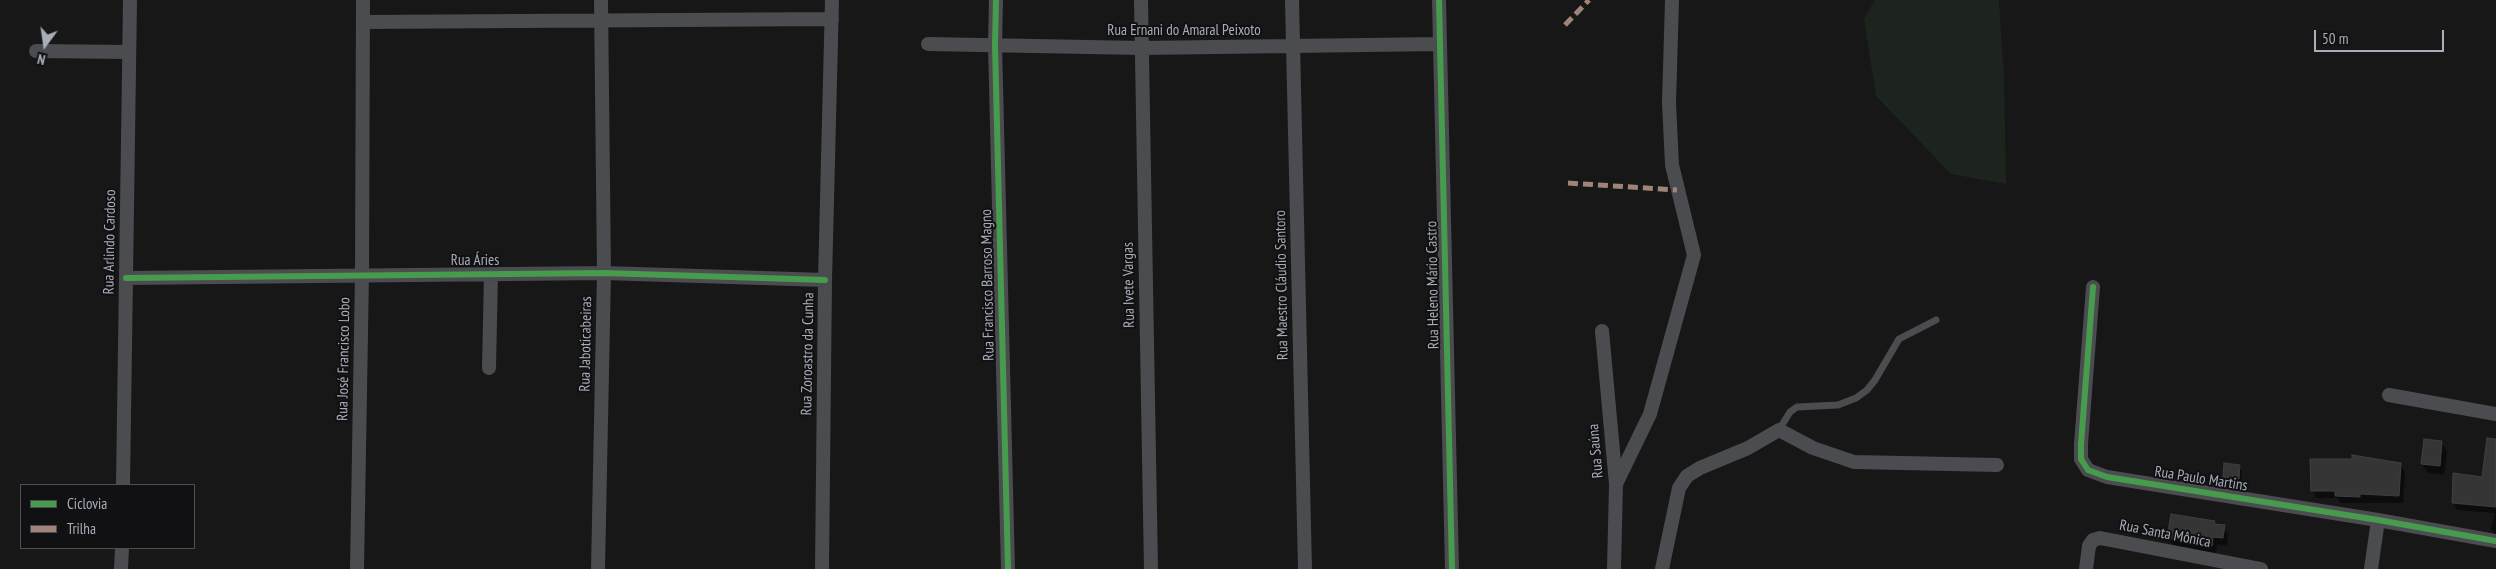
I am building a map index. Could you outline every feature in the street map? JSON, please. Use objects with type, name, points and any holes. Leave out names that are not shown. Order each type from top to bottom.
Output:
[{"type":"street","name":"Rua Arlindo Cardoso","points":[[123,484],[130,0]]},
{"type":"street","name":"Rua José Francisco Lobo","points":[[357,569],[362,274],[363,0]]},
{"type":"street","name":"Rua Jaboticabeiras","points":[[598,569],[604,273],[601,0]]},
{"type":"street","name":"Rua Zoroastro da Cunha","points":[[822,569],[825,280],[832,0]]},
{"type":"street","name":"Rua Francisco Barroso Magno","points":[[996,0],[995,45],[1008,569]]},
{"type":"street","name":"Rua Ivete Vargas","points":[[1140,0],[1151,569]]},
{"type":"street","name":"Rua Maestro Cláudio Santoro","points":[[1292,0],[1304,569]]},
{"type":"street","name":"Rua Heleno Mário Castro","points":[[1439,0],[1452,569]]},
{"type":"street","points":[[1616,484],[1650,414],[1694,255],[1672,165],[1668,103],[1672,0]]},
{"type":"street","points":[[363,22],[832,20]]},
{"type":"street","name":"Rua Ernani do Amaral Peixoto","points":[[928,44],[1141,48],[1440,44]]},
{"type":"street","points":[[36,51],[129,52]]},
{"type":"street","name":"Rua Áries","points":[[126,278],[362,274],[604,273],[825,280]]},
{"type":"street","points":[[489,368],[491,274]]},
{"type":"street","name":"Rua Paulo Martins","points":[[2093,287],[2081,444],[2081,459],[2088,470],[2107,477],[2378,520],[2496,541]]},
{"type":"street","name":"Rua Saúna","points":[[1602,331],[1616,484],[1614,569]]},
{"type":"street","points":[[2389,395],[2496,414]]},
{"type":"street","points":[[1662,569],[1679,488],[1687,476],[1700,468],[1748,448],[1779,430],[1821,451],[1854,462],[1997,465]]},
{"type":"street","points":[[2371,569],[2378,520]]},
{"type":"street","name":"Rua Santa Mônica","points":[[2086,569],[2089,546],[2093,540],[2100,538],[2260,569]]},
{"type":"street","points":[[121,569],[122,549]]},
{"type":"lane","points":[[1779,430],[1790,412],[1797,407],[1838,405],[1856,398],[1867,390],[1875,380],[1900,339],[1936,320]]},
{"type":"shaded area","points":[[1875,0],[1999,0],[2004,79],[2006,184],[1951,174],[1876,96],[1864,19]]},
{"type":"building","points":[[2487,438],[2496,439],[2496,507],[2452,503],[2453,473],[2482,477]]},
{"type":"building","points":[[2424,439],[2442,441],[2440,466],[2421,464]]},
{"type":"building","points":[[2352,455],[2401,463],[2399,496],[2360,494],[2360,497],[2335,496],[2335,491],[2311,491],[2310,459],[2352,459]]},
{"type":"building","points":[[2224,463],[2240,465],[2239,479],[2223,477]]},
{"type":"building","points":[[2171,514],[2215,521],[2214,524],[2225,525],[2223,538],[2213,537],[2212,546],[2167,538]]},
{"type":"marked path","points":[[1565,25],[1589,0]]},
{"type":"marked path","points":[[1568,183],[1677,190]]},
{"type":"cycle path","points":[[996,0],[995,45],[1008,569]]},
{"type":"cycle path","points":[[1439,0],[1452,569]]},
{"type":"cycle path","points":[[126,278],[604,273],[825,280]]},
{"type":"cycle path","points":[[2093,287],[2081,444],[2081,459],[2088,470],[2107,477],[2378,520],[2496,541]]}]
